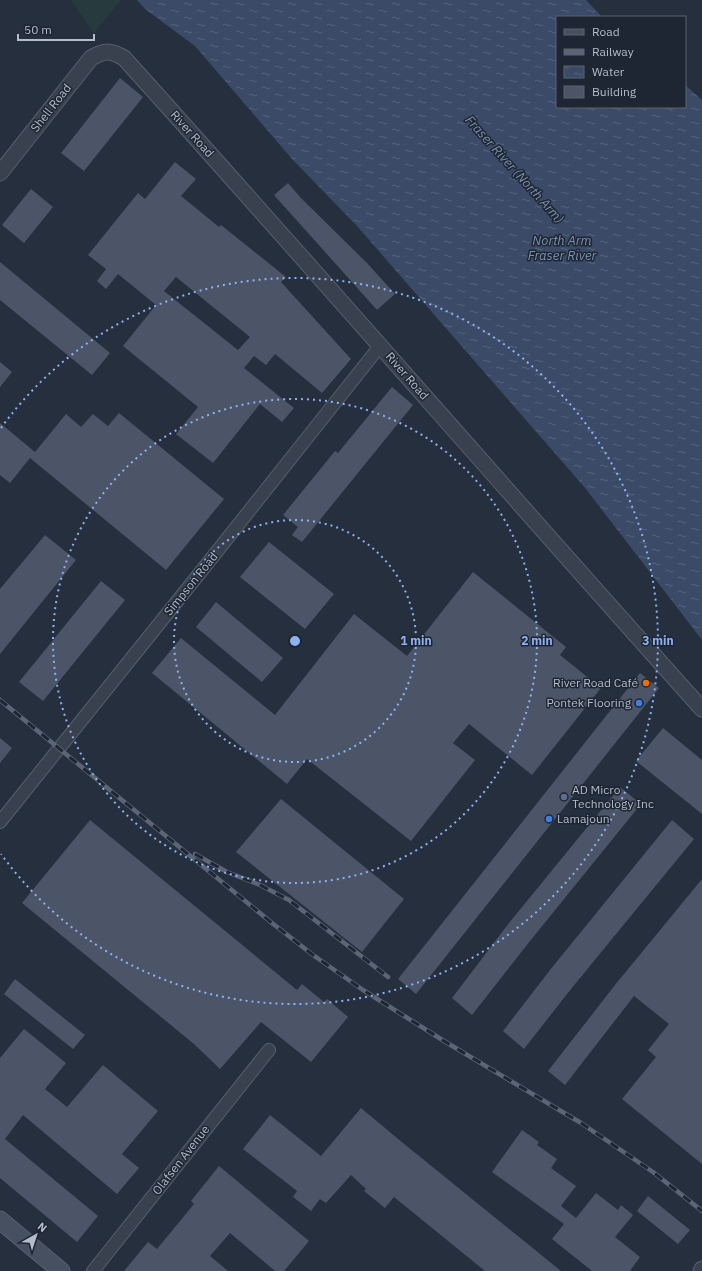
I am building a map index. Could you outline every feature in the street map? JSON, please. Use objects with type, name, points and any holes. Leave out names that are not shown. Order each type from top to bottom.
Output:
[{"type":"main road","points":[[0,1220],[61,1271]]},
{"type":"street","name":"Shell Road","points":[[0,173],[85,64],[101,52],[106,52]]},
{"type":"street","name":"River Road","points":[[106,52],[114,53],[124,58],[583,577],[702,709]]},
{"type":"street","name":"Simpson Road","points":[[0,822],[380,346]]},
{"type":"street","name":"Olafsen Avenue","points":[[93,1271],[269,1050]]},
{"type":"green space","points":[[71,0],[121,0],[94,33]]},
{"type":"water","name":"North Arm Fraser River","points":[[137,0],[586,0],[601,16],[556,16],[556,108],[686,108],[686,86],[702,100],[702,640],[586,489],[357,226],[293,160],[195,46],[145,9]]},
{"type":"building","points":[[120,78],[143,97],[84,171],[61,153]]},
{"type":"building","points":[[175,162],[196,179],[181,196],[219,227],[221,225],[286,277],[281,282],[351,359],[322,393],[275,354],[266,365],[254,356],[244,368],[294,408],[282,422],[260,404],[213,463],[176,434],[198,407],[123,346],[156,305],[118,274],[106,289],[97,281],[106,269],[88,255],[138,193],[145,199]],"holes":[[[176,277],[250,337],[238,350],[164,291]]]},
{"type":"building","points":[[288,183],[301,198],[367,263],[395,294],[377,310],[274,195]]},
{"type":"building","points":[[31,189],[53,207],[24,243],[2,225]]},
{"type":"building","points":[[0,262],[110,353],[92,375],[0,300]]},
{"type":"building","points":[[0,362],[12,372],[0,387]]},
{"type":"building","points":[[392,387],[413,405],[302,542],[292,535],[298,527],[283,515],[335,451],[338,453]]},
{"type":"building","points":[[119,413],[224,499],[166,570],[30,458],[10,483],[0,475],[0,423],[35,452],[66,414],[81,427],[93,414],[108,426]]},
{"type":"building","points":[[45,535],[76,560],[0,654],[0,589]]},
{"type":"building","points":[[269,542],[334,594],[305,629],[240,577]]},
{"type":"building","points":[[473,572],[566,647],[560,655],[601,688],[532,775],[469,724],[453,743],[475,760],[411,841],[307,759],[287,784],[152,673],[181,638],[275,715],[354,614],[407,656]]},
{"type":"building","points":[[101,581],[125,600],[43,701],[19,682]]},
{"type":"building","points":[[216,602],[283,658],[262,682],[196,627]]},
{"type":"building","points":[[640,673],[659,688],[416,994],[398,979]]},
{"type":"building","points":[[663,728],[702,760],[702,814],[636,761]]},
{"type":"building","points":[[0,738],[12,748],[0,763]]},
{"type":"building","points":[[620,787],[641,804],[472,1015],[452,998],[509,923]]},
{"type":"building","points":[[281,799],[404,899],[362,952],[236,852]]},
{"type":"building","points":[[90,820],[297,990],[302,984],[324,1002],[327,999],[348,1017],[311,1062],[261,1022],[220,1069],[194,1044],[22,903]]},
{"type":"building","points":[[672,820],[694,839],[571,989],[524,1049],[503,1031],[550,970]]},
{"type":"building","points":[[702,879],[702,1164],[622,1099],[656,1057],[648,1050],[669,1024],[634,996],[565,1085],[548,1071],[615,985]]},
{"type":"building","points":[[15,979],[85,1035],[73,1049],[4,994]]},
{"type":"building","points":[[24,1029],[66,1063],[45,1089],[67,1107],[103,1065],[158,1111],[122,1154],[139,1168],[117,1194],[23,1115],[5,1139],[98,1216],[77,1242],[0,1178],[0,1058]]},
{"type":"building","points":[[361,1108],[561,1271],[485,1271],[394,1197],[385,1208],[364,1191],[366,1189],[351,1175],[326,1203],[320,1199],[311,1211],[293,1197],[297,1191],[243,1149],[270,1115],[321,1156]]},
{"type":"building","points":[[522,1130],[539,1142],[537,1145],[557,1159],[551,1168],[576,1186],[561,1206],[576,1218],[596,1193],[618,1210],[621,1205],[633,1215],[615,1237],[640,1257],[630,1271],[592,1271],[552,1239],[564,1224],[492,1172]]},
{"type":"building","points":[[219,1166],[309,1241],[284,1271],[275,1271],[230,1233],[210,1256],[228,1271],[124,1271],[148,1242],[157,1249],[194,1204],[191,1201]]},
{"type":"building","points":[[648,1196],[690,1230],[678,1244],[637,1211]]},
{"type":"railway","points":[[0,700],[313,955],[363,990],[444,1041],[581,1123],[653,1172],[702,1211]]},
{"type":"railway","points":[[195,854],[227,872],[260,885],[289,900],[388,977]]},
{"type":"place","name":"River Road Café","points":[[646,683]]},
{"type":"place","name":"Pontek Flooring","points":[[639,703]]},
{"type":"place","name":"AD Micro Technology Inc","points":[[564,797]]},
{"type":"place","name":"Lamajoun","points":[[549,819]]},
{"type":"water label","name":"Fraser River (North Arm)","points":[[515,169]]}]
